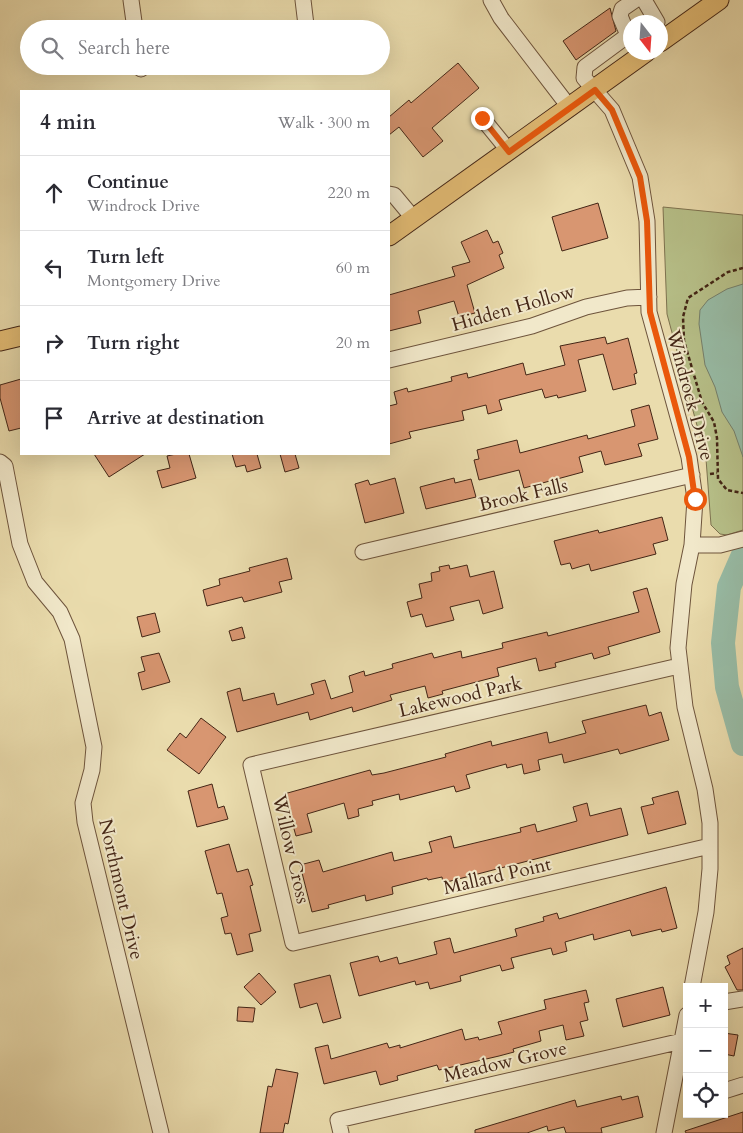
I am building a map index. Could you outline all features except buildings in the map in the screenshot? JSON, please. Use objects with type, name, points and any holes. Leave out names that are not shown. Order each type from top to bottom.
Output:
[{"type":"main road","points":[[668,28],[706,3]]},
{"type":"main road","points":[[390,235],[509,152],[634,60]]},
{"type":"main road","points":[[0,341],[20,336]]},
{"type":"street","points":[[131,0],[134,20]]},
{"type":"street","points":[[303,0],[305,20]]},
{"type":"street","points":[[491,0],[501,18],[570,108]]},
{"type":"street","points":[[623,23],[620,16],[622,9],[634,0]]},
{"type":"street","points":[[644,0],[652,15]]},
{"type":"street","name":"Windrock Drive","points":[[623,42],[585,66],[584,78],[612,110],[640,177],[647,221],[650,312],[655,337],[689,457],[695,499],[692,545],[678,628],[678,666],[685,707],[705,790],[710,823],[710,846],[706,912],[693,983]]},
{"type":"street","points":[[482,118],[509,152]]},
{"type":"street","points":[[390,194],[394,195],[414,219]]},
{"type":"street","name":"Hidden Hollow","points":[[390,360],[532,326],[586,307],[626,298],[650,297]]},
{"type":"street","name":"Northmont Drive","points":[[0,462],[5,466],[20,544],[35,582],[60,612],[72,639],[94,746],[92,770],[83,803],[84,822],[161,1133]]},
{"type":"street","name":"Brook Falls","points":[[363,552],[692,475]]},
{"type":"street","points":[[692,545],[720,545],[743,539]]},
{"type":"street","name":"Lakewood Park","points":[[251,765],[678,666]]},
{"type":"street","name":"Willow Cross","points":[[251,765],[293,943]]},
{"type":"street","name":"Mallard Point","points":[[293,943],[710,846]]},
{"type":"street","points":[[728,1001],[743,999]]},
{"type":"street","points":[[664,1133],[680,1089],[682,1041],[684,1028]]},
{"type":"street","name":"Meadow Grove","points":[[340,1127],[682,1041]]},
{"type":"street","points":[[728,1090],[743,1085]]},
{"type":"path","points":[[742,493],[723,486],[717,473],[716,428],[702,402],[686,350],[683,317],[688,298],[728,272],[743,268]]},
{"type":"path","points":[[710,474],[717,473]]},
{"type":"shaded area","points":[[663,207],[743,215],[743,530],[727,535],[720,534],[711,525],[706,459],[667,314]]},
{"type":"shaded area","points":[[743,284],[743,457],[734,431],[722,412],[715,387],[705,365],[699,324],[700,310],[708,300],[727,289]]},
{"type":"waterway","points":[[743,555],[729,587],[723,643],[727,687],[743,744]]},
{"type":"route","points":[[482,118],[509,152],[595,90],[612,110],[619,129],[629,147],[644,193],[647,221],[650,312],[655,337],[689,457],[695,499]]}]
